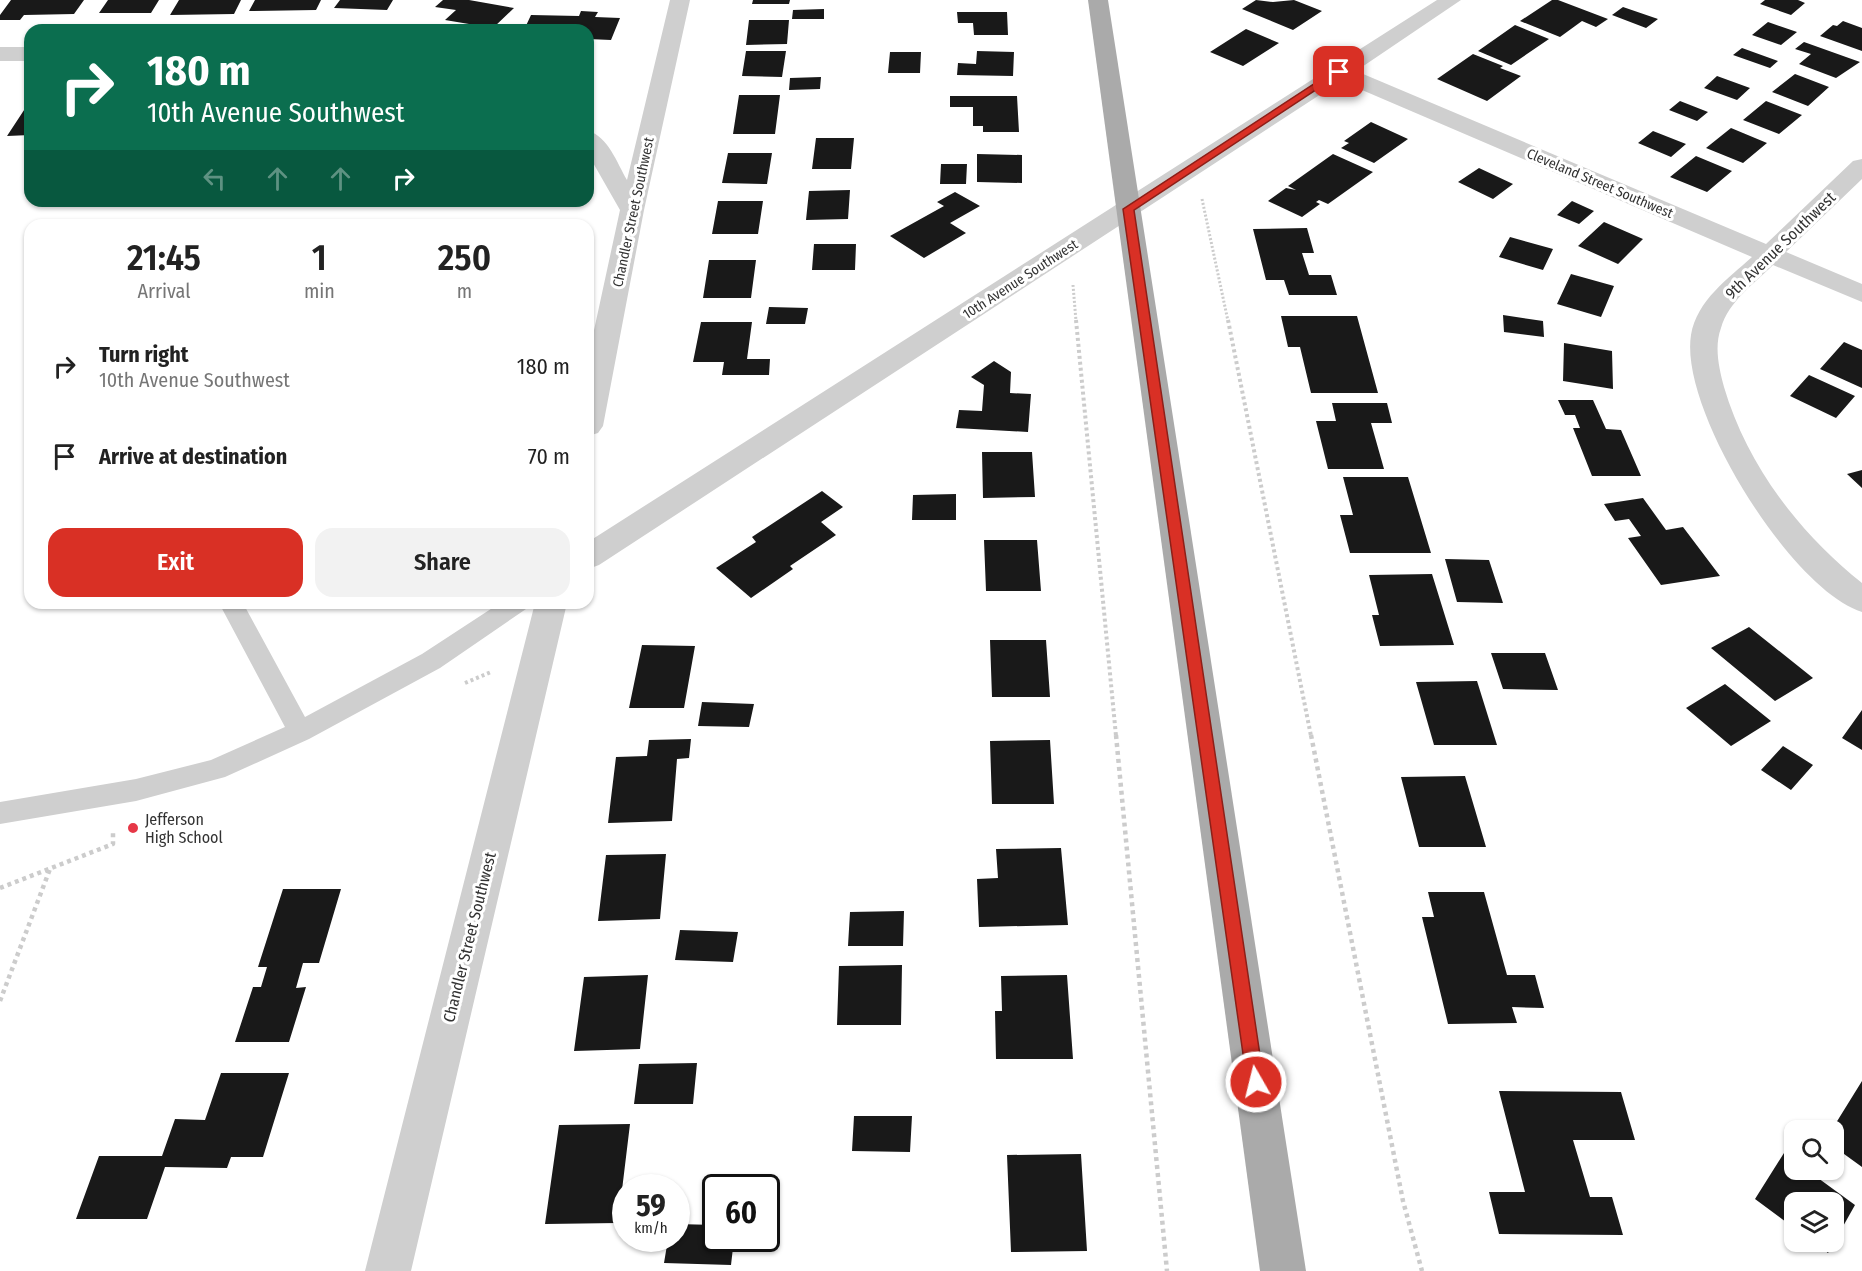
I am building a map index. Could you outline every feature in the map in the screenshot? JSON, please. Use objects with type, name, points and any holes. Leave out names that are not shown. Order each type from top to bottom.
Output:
[{"type":"main road","points":[[1098,0],[1283,1271]]},
{"type":"street","name":"Chandler Street Southwest","points":[[594,397],[632,210],[680,0]]},
{"type":"street","name":"10th Avenue Southwest","points":[[594,553],[1451,0]]},
{"type":"street","points":[[0,54],[24,54]]},
{"type":"street","name":"Cleveland Street Southwest","points":[[1339,72],[1862,294]]},
{"type":"street","points":[[594,145],[632,210]]},
{"type":"street","name":"9th Avenue Southwest","points":[[1862,166],[1716,305],[1705,336],[1707,379],[1722,424],[1766,503],[1836,582],[1862,600]]},
{"type":"street","name":"Chandler Street Southwest","points":[[388,1271],[550,609]]},
{"type":"lane","points":[[234,609],[300,732]]},
{"type":"lane","points":[[0,813],[136,790],[216,769],[300,732],[431,662],[509,609]]},
{"type":"path","points":[[1202,196],[1238,366],[1403,1201],[1422,1271]]},
{"type":"path","points":[[1073,276],[1167,1271]]},
{"type":"path","points":[[0,1001],[50,868]]},
{"type":"building","points":[[11,0],[84,0],[74,14],[24,15],[20,20],[0,20],[0,15]]},
{"type":"building","points":[[108,0],[159,0],[151,13],[99,13]]},
{"type":"building","points":[[179,0],[241,0],[234,14],[170,15]]},
{"type":"building","points":[[255,0],[321,0],[316,10],[249,11]]},
{"type":"building","points":[[340,0],[393,0],[387,10],[334,8]]},
{"type":"building","points":[[443,0],[469,0],[514,8],[497,24],[469,24],[445,20],[456,10],[435,7]]},
{"type":"building","points":[[753,0],[790,0],[789,4],[752,4]]},
{"type":"building","points":[[1256,0],[1273,2],[1294,0],[1322,11],[1293,30],[1242,9]]},
{"type":"building","points":[[1552,0],[1558,0],[1608,19],[1596,27],[1582,21],[1560,37],[1520,21]]},
{"type":"building","points":[[1765,0],[1798,0],[1805,3],[1791,15],[1760,4]]},
{"type":"building","points":[[1623,7],[1658,19],[1646,28],[1612,15]]},
{"type":"building","points":[[824,9],[824,19],[792,19],[793,10]]},
{"type":"building","points":[[581,11],[598,12],[595,17],[620,18],[611,40],[594,39],[594,24],[527,24],[531,15],[579,16]]},
{"type":"building","points":[[957,12],[1007,12],[1008,35],[974,35],[973,23],[958,23]]},
{"type":"building","points":[[749,20],[789,20],[787,44],[746,45]]},
{"type":"building","points":[[1843,21],[1862,28],[1862,51],[1820,36],[1833,25],[1837,26]]},
{"type":"building","points":[[1768,22],[1797,32],[1781,45],[1752,35]]},
{"type":"building","points":[[1515,25],[1549,39],[1511,65],[1478,51]]},
{"type":"building","points":[[1246,29],[1279,43],[1243,66],[1210,52]]},
{"type":"building","points":[[1804,42],[1860,62],[1836,78],[1799,64],[1811,54],[1795,49]]},
{"type":"building","points":[[1742,48],[1778,61],[1770,68],[1733,55]]},
{"type":"building","points":[[746,51],[786,51],[782,77],[742,76]]},
{"type":"building","points":[[977,51],[1014,52],[1013,76],[957,75],[958,63],[976,64]]},
{"type":"building","points":[[890,52],[921,52],[920,73],[888,73]]},
{"type":"building","points":[[1473,54],[1521,76],[1487,101],[1437,79]]},
{"type":"building","points":[[1795,74],[1829,87],[1808,106],[1772,92]]},
{"type":"building","points":[[1717,76],[1750,88],[1737,100],[1704,88]]},
{"type":"building","points":[[821,77],[820,89],[789,90],[790,78]]},
{"type":"building","points":[[739,95],[780,95],[775,134],[733,134]]},
{"type":"building","points":[[950,96],[1017,96],[1019,132],[983,132],[983,126],[973,126],[973,107],[950,107]]},
{"type":"building","points":[[1680,101],[1708,112],[1697,121],[1669,110]]},
{"type":"building","points":[[1766,101],[1802,115],[1779,134],[1743,120]]},
{"type":"building","points":[[24,110],[24,135],[7,136]]},
{"type":"building","points":[[1371,122],[1408,139],[1374,163],[1341,148],[1349,143],[1344,141]]},
{"type":"building","points":[[1731,128],[1767,143],[1743,163],[1706,148]]},
{"type":"building","points":[[1653,131],[1686,144],[1671,157],[1638,143]]},
{"type":"building","points":[[816,138],[854,138],[851,169],[812,169]]},
{"type":"building","points":[[728,153],[772,153],[767,184],[722,183]]},
{"type":"building","points":[[977,154],[1022,155],[1022,183],[977,182]]},
{"type":"building","points":[[1333,154],[1373,172],[1328,204],[1319,200],[1316,202],[1320,204],[1302,217],[1268,201],[1286,188],[1296,190],[1288,186]]},
{"type":"building","points":[[1696,156],[1732,171],[1707,192],[1670,177]]},
{"type":"building","points":[[941,164],[967,164],[966,184],[940,184]]},
{"type":"building","points":[[1479,168],[1513,184],[1493,199],[1458,182]]},
{"type":"building","points":[[850,190],[848,219],[806,220],[809,191]]},
{"type":"building","points":[[955,192],[980,206],[950,223],[966,233],[924,258],[890,236],[944,206],[937,202]]},
{"type":"building","points":[[718,201],[763,201],[758,234],[712,234]]},
{"type":"building","points":[[1572,201],[1594,211],[1579,224],[1557,215]]},
{"type":"building","points":[[1604,222],[1643,239],[1618,264],[1578,246]]},
{"type":"building","points":[[1307,228],[1314,253],[1302,253],[1309,275],[1331,275],[1337,295],[1289,295],[1284,280],[1266,280],[1253,229]]},
{"type":"building","points":[[1510,237],[1553,249],[1543,270],[1499,257]]},
{"type":"building","points":[[814,244],[856,244],[855,270],[812,270]]},
{"type":"building","points":[[709,260],[756,260],[751,298],[703,298]]},
{"type":"building","points":[[1571,274],[1614,286],[1601,317],[1557,304]]},
{"type":"building","points":[[769,307],[808,308],[805,324],[766,324]]},
{"type":"building","points":[[1503,315],[1543,321],[1544,337],[1504,332]]},
{"type":"building","points":[[1281,316],[1357,316],[1378,393],[1311,393],[1300,347],[1288,347]]},
{"type":"building","points":[[701,322],[752,322],[747,359],[770,359],[769,375],[722,375],[724,362],[693,362]]},
{"type":"building","points":[[1844,342],[1862,350],[1862,388],[1820,369]]},
{"type":"building","points":[[1564,343],[1612,351],[1613,389],[1563,381]]},
{"type":"building","points":[[994,361],[1011,372],[1010,393],[1031,394],[1028,432],[956,428],[959,410],[982,411],[984,385],[971,377]]},
{"type":"building","points":[[1809,375],[1855,396],[1836,418],[1790,396]]},
{"type":"building","points":[[1558,400],[1593,400],[1606,429],[1621,430],[1641,476],[1592,476],[1573,428],[1580,428],[1575,415],[1565,415]]},
{"type":"building","points":[[1332,403],[1387,403],[1392,423],[1371,423],[1384,469],[1328,469],[1316,421],[1336,421]]},
{"type":"building","points":[[982,452],[1032,452],[1035,497],[983,498]]},
{"type":"building","points":[[1862,470],[1862,488],[1847,474]]},
{"type":"building","points":[[1343,477],[1408,477],[1431,553],[1350,553],[1340,515],[1353,515]]},
{"type":"building","points":[[822,491],[843,507],[821,522],[836,535],[790,566],[793,569],[751,598],[716,568],[756,542],[752,537]]},
{"type":"building","points":[[956,494],[956,520],[912,520],[913,495]]},
{"type":"building","points":[[1643,498],[1666,530],[1683,527],[1720,576],[1661,585],[1628,538],[1641,536],[1629,519],[1615,521],[1604,504]]},
{"type":"building","points":[[984,540],[1037,540],[1041,591],[986,591]]},
{"type":"building","points":[[1445,559],[1489,560],[1503,603],[1457,602]]},
{"type":"building","points":[[1432,574],[1454,645],[1380,646],[1372,615],[1379,615],[1369,575]]},
{"type":"building","points":[[1749,627],[1813,678],[1775,701],[1711,648]]},
{"type":"building","points":[[990,640],[1046,640],[1050,697],[992,697]]},
{"type":"building","points":[[642,645],[695,646],[684,708],[629,708]]},
{"type":"building","points":[[1491,653],[1545,653],[1558,690],[1503,689]]},
{"type":"building","points":[[1477,681],[1497,745],[1434,745],[1416,682]]},
{"type":"building","points":[[1725,684],[1771,721],[1731,746],[1686,708]]},
{"type":"building","points":[[702,702],[754,704],[749,727],[698,726]]},
{"type":"building","points":[[1862,710],[1862,750],[1842,738]]},
{"type":"building","points":[[691,739],[689,758],[677,759],[672,821],[608,823],[616,757],[647,756],[649,740]]},
{"type":"building","points":[[1050,740],[1054,804],[992,804],[990,741]]},
{"type":"building","points":[[1783,746],[1813,765],[1791,790],[1761,770]]},
{"type":"building","points":[[1465,776],[1486,847],[1419,847],[1401,777]]},
{"type":"building","points":[[1061,848],[1068,925],[979,927],[977,879],[998,878],[996,849]]},
{"type":"building","points":[[666,854],[660,919],[598,921],[606,855]]},
{"type":"building","points":[[283,889],[341,889],[319,963],[303,963],[296,988],[306,987],[289,1042],[235,1042],[253,987],[261,987],[267,967],[258,967]]},
{"type":"building","points":[[1428,892],[1484,892],[1507,975],[1535,975],[1544,1008],[1512,1007],[1517,1023],[1448,1024],[1422,917],[1434,917]]},
{"type":"building","points":[[904,911],[903,946],[848,946],[850,912]]},
{"type":"building","points":[[680,930],[738,932],[733,962],[675,960]]},
{"type":"building","points":[[902,965],[901,1025],[837,1025],[839,966]]},
{"type":"building","points":[[648,975],[640,1049],[574,1051],[584,977]]},
{"type":"building","points":[[1067,975],[1073,1059],[996,1059],[995,1011],[1002,1011],[1001,976]]},
{"type":"building","points":[[697,1063],[693,1104],[634,1104],[639,1064]]},
{"type":"building","points":[[221,1073],[289,1073],[263,1157],[231,1157],[227,1168],[165,1167],[147,1219],[76,1219],[99,1156],[162,1156],[175,1119],[205,1120]]},
{"type":"building","points":[[1862,1081],[1862,1167],[1844,1154],[1844,1120],[1838,1120]]},
{"type":"building","points":[[1499,1091],[1621,1092],[1635,1140],[1573,1140],[1590,1197],[1612,1197],[1623,1235],[1499,1234],[1489,1192],[1525,1192]]},
{"type":"building","points":[[854,1116],[912,1116],[910,1152],[852,1151]]},
{"type":"building","points":[[630,1124],[624,1174],[612,1174],[612,1223],[545,1224],[559,1125]]},
{"type":"building","points":[[1784,1153],[1784,1180],[1821,1180],[1837,1192],[1784,1192],[1784,1221],[1755,1199]]},
{"type":"building","points":[[1081,1154],[1087,1251],[1011,1252],[1007,1155]]},
{"type":"building","points":[[1844,1197],[1855,1205],[1844,1225]]},
{"type":"building","points":[[690,1224],[702,1225],[702,1252],[732,1252],[731,1265],[664,1263],[666,1252],[690,1252]]},
{"type":"place","name":"Jefferson High School","points":[[133,828]]},
{"type":"route","points":[[1256,1082],[1128,209],[1339,72]]}]
